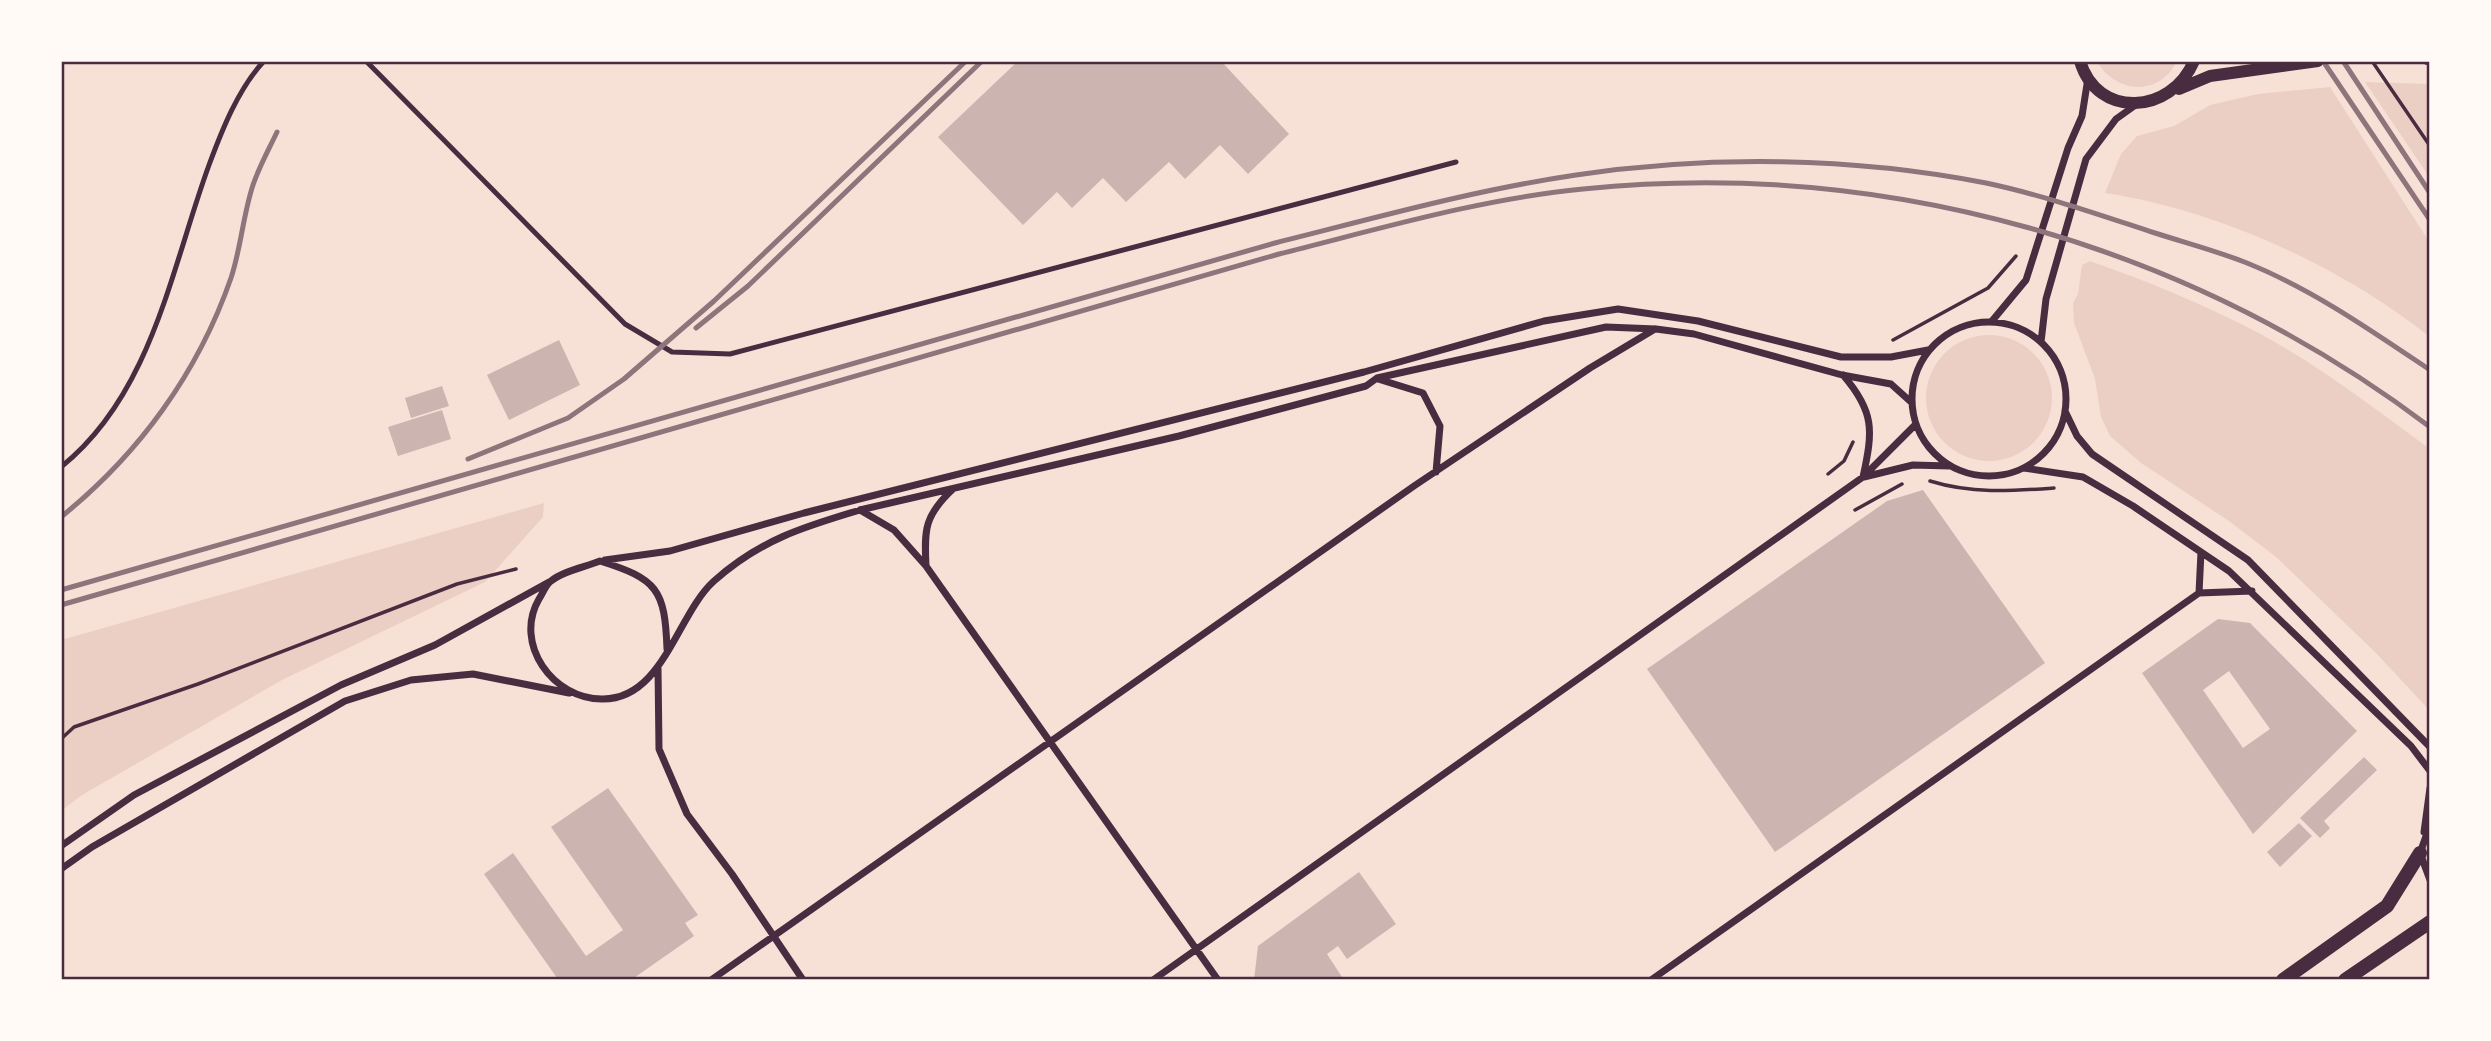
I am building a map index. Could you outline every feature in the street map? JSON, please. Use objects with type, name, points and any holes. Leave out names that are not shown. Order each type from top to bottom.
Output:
[{"type":"main road","points":[[2283,980],[2388,906],[2420,853]]},
{"type":"main road","points":[[2345,980],[2430,922]]},
{"type":"street","points":[[2080,61],[2088,78],[2109,97],[2137,104],[2157,101],[2210,76],[2318,61]]},
{"type":"street","points":[[2175,91],[2187,77],[2194,61]]},
{"type":"street","points":[[2248,61],[2269,66]]},
{"type":"street","points":[[1992,321],[2026,280],[2068,148],[2082,116],[2088,78]]},
{"type":"street","points":[[2041,342],[2046,299],[2086,159],[2116,119],[2137,104]]},
{"type":"street","points":[[61,846],[134,795],[341,685],[435,645],[550,581],[600,561],[670,551],[804,513],[1325,382],[1544,321],[1618,309],[1698,321],[1840,357],[1891,357],[1928,350]]},
{"type":"street","points":[[1951,467],[1930,449],[1916,424],[1911,402],[1915,374],[1928,350],[1957,328],[1992,321],[2027,331],[2041,342],[2062,373],[2065,411],[2077,436],[2092,454],[2248,560],[2430,747]]},
{"type":"street","points":[[61,869],[92,847],[345,701],[411,680],[473,674],[604,700],[634,691],[658,668],[667,649],[712,583],[763,544],[860,510],[1179,436],[1366,386],[1377,378],[1606,327],[1656,329],[1694,334],[1843,375],[1891,384],[1911,402]]},
{"type":"street","points":[[711,980],[1049,740],[1436,472],[1590,368],[1656,329]]},
{"type":"street","points":[[1843,375],[1861,396],[1870,418],[1871,441],[1863,477]]},
{"type":"street","points":[[1377,378],[1423,393],[1440,426],[1436,472]]},
{"type":"street","points":[[2024,468],[2051,444],[2065,411]]},
{"type":"street","points":[[1153,980],[1863,477],[1916,424]]},
{"type":"street","points":[[1863,477],[1913,465],[1951,467],[1988,476],[2024,468],[2083,477],[2201,552],[2252,591],[2411,746],[2430,771]]},
{"type":"street","points":[[926,566],[924,530],[936,505],[954,488]]},
{"type":"street","points":[[860,510],[894,530],[926,566],[1218,980]]},
{"type":"street","points":[[2199,593],[2201,552]]},
{"type":"street","points":[[600,561],[640,573],[665,607],[667,649]]},
{"type":"street","points":[[550,581],[533,610],[531,643],[545,673],[572,694]]},
{"type":"street","points":[[1651,980],[2199,593],[2252,591]]},
{"type":"street","points":[[658,668],[659,749],[687,814],[803,980]]},
{"type":"street","points":[[2430,788],[2420,853],[2430,880]]},
{"type":"street","points":[[2423,836],[2430,825]]},
{"type":"lane","points":[[61,467],[100,430],[126,393],[167,296],[187,226],[220,134],[255,70],[264,61]]},
{"type":"lane","points":[[366,61],[625,324],[673,352],[730,354],[1456,162]]},
{"type":"path","points":[[2372,61],[2430,146]]},
{"type":"path","points":[[1883,342],[1896,339],[1933,316],[1988,289],[2016,256]]},
{"type":"path","points":[[1828,474],[1844,461],[1854,440]]},
{"type":"path","points":[[1924,480],[1955,489],[2002,492],[2065,488]]},
{"type":"path","points":[[1855,510],[1880,494],[1914,482]]},
{"type":"path","points":[[61,739],[74,727],[198,684],[457,584],[516,569]]},
{"type":"shaded area","points":[[2097,61],[2177,61],[2160,81],[2137,87],[2115,80]]},
{"type":"shaded area","points":[[2365,82],[2430,84],[2430,178]]},
{"type":"shaded area","points":[[2330,87],[2430,243],[2430,337],[2357,287],[2276,245],[2191,213],[2105,193],[2121,154],[2137,136],[2174,126],[2210,105],[2258,94]]},
{"type":"shaded area","points":[[2090,261],[2175,294],[2257,332],[2324,373],[2430,449],[2430,711],[2376,653],[2276,557],[2229,521],[2141,463],[2110,436],[2101,417],[2095,379],[2074,323],[2073,303],[2078,294],[2082,265]]},
{"type":"shaded area","points":[[1989,335],[2013,340],[2033,354],[2047,374],[2052,398],[2047,422],[2033,442],[2013,456],[1989,461],[1965,456],[1945,442],[1931,422],[1926,398],[1931,374],[1945,354],[1965,340]]},
{"type":"shaded area","points":[[544,503],[543,517],[485,582],[282,680],[82,795],[61,811],[61,640]]},
{"type":"building","points":[[1018,61],[1221,61],[1289,134],[1248,174],[1220,145],[1185,179],[1169,162],[1126,202],[1103,178],[1072,208],[1057,192],[1023,225],[938,137]]},
{"type":"building","points":[[559,340],[580,385],[509,420],[487,375]]},
{"type":"building","points":[[442,386],[449,406],[411,418],[405,398]]},
{"type":"building","points":[[442,410],[451,439],[398,456],[388,427]]},
{"type":"building","points":[[1923,490],[2045,663],[1775,852],[1647,669],[1887,501]]},
{"type":"building","points":[[2218,619],[2250,623],[2357,731],[2253,834],[2142,673]],"holes":[[[2229,671],[2270,729],[2243,748],[2203,690]]]},
{"type":"building","points":[[2364,757],[2377,770],[2324,821],[2330,828],[2320,838],[2300,818]]},
{"type":"building","points":[[608,788],[698,915],[685,923],[694,936],[631,980],[554,980],[557,978],[484,874],[513,853],[586,956],[623,930],[551,827]]},
{"type":"building","points":[[2299,823],[2312,836],[2280,867],[2267,852]]},
{"type":"building","points":[[1359,872],[1396,924],[1347,959],[1338,946],[1327,954],[1344,980],[1254,980],[1258,946]]},
{"type":"railway","points":[[468,459],[568,418],[624,379],[714,301],[966,61]]},
{"type":"railway","points":[[696,328],[748,286],[982,61]]},
{"type":"railway","points":[[2323,61],[2430,220]]},
{"type":"railway","points":[[2343,61],[2430,193]]},
{"type":"railway","points":[[61,517],[89,493],[140,439],[163,410],[201,347],[231,278],[253,185],[277,132]]},
{"type":"railway","points":[[61,590],[1275,243],[1500,188],[1576,175],[1678,164],[1833,164],[1936,174],[2007,188],[2213,251],[2271,273],[2364,326],[2430,370]]},
{"type":"railway","points":[[61,605],[1279,254],[1468,207],[1583,189],[1696,183],[1808,187],[1919,202],[2029,228],[2135,263],[2238,308],[2336,363],[2430,427]]}]
